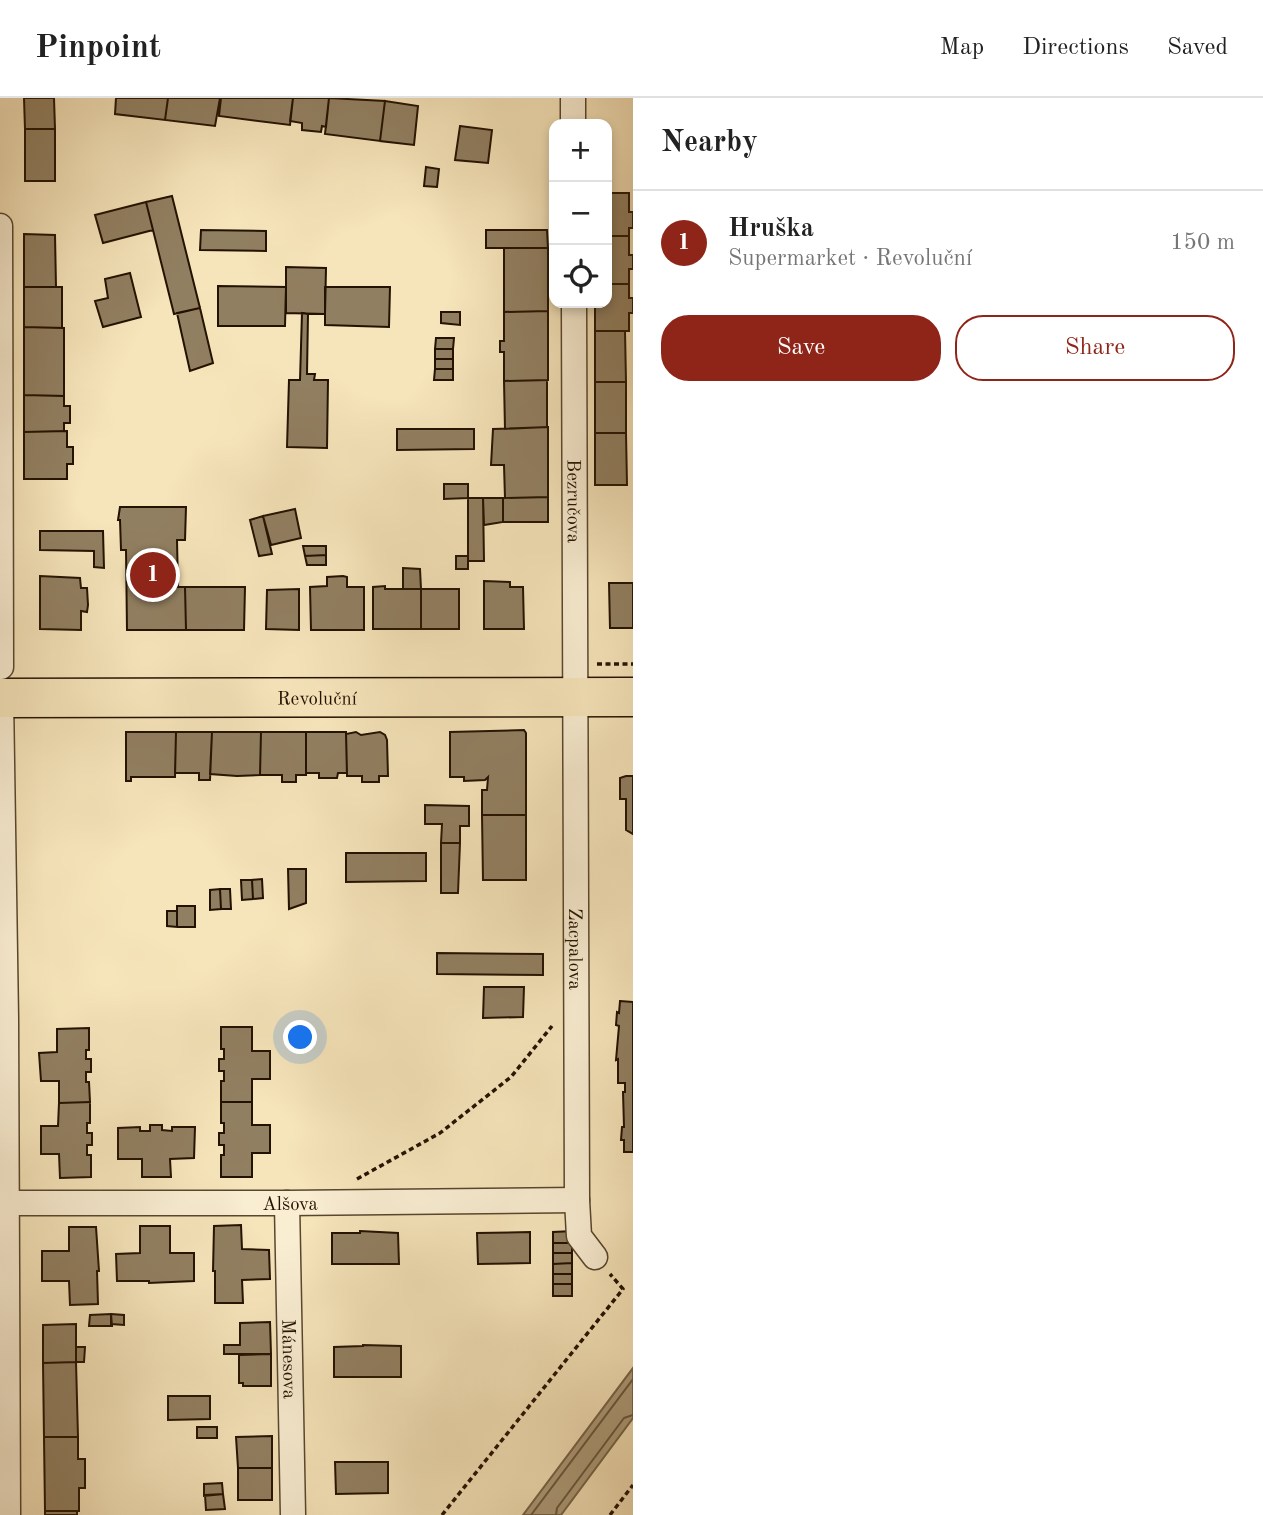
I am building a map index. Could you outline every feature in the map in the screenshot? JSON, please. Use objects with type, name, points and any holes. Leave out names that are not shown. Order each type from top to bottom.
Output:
[{"type":"main road","name":"Revoluční","points":[[1,688],[575,698],[633,696]]},
{"type":"street","points":[[573,98],[573,119]]},
{"type":"street","points":[[0,226],[8,1515]]},
{"type":"street","name":"Bezručova","points":[[574,308],[575,698]]},
{"type":"street","name":"Zacpalova","points":[[575,698],[577,1200],[579,1236],[595,1257]]},
{"type":"street","name":"Alšova","points":[[5,1203],[577,1200]]},
{"type":"street","name":"Mánesova","points":[[287,1203],[293,1515]]},
{"type":"path","points":[[614,663],[633,664]]},
{"type":"path","points":[[355,1180],[440,1133],[511,1077],[576,997]]},
{"type":"path","points":[[442,1515],[623,1289],[595,1257]]},
{"type":"path","points":[[610,1515],[633,1485]]},
{"type":"water","points":[[633,1368],[633,1418],[561,1515],[523,1515]]},
{"type":"building","points":[[24,98],[54,98],[55,129],[25,129]]},
{"type":"building","points":[[116,98],[168,98],[165,120],[115,114]]},
{"type":"building","points":[[168,98],[220,98],[215,126],[165,120]]},
{"type":"building","points":[[221,98],[293,98],[290,125],[219,116]]},
{"type":"building","points":[[293,98],[329,98],[326,127],[322,126],[321,132],[302,130],[302,123],[290,121]]},
{"type":"building","points":[[329,98],[385,101],[380,141],[325,134]]},
{"type":"building","points":[[385,101],[418,106],[414,145],[380,141]]},
{"type":"building","points":[[460,126],[492,130],[488,163],[455,160]]},
{"type":"building","points":[[25,129],[55,129],[55,181],[25,181]]},
{"type":"building","points":[[426,167],[439,169],[437,187],[424,186]]},
{"type":"building","points":[[612,193],[629,193],[629,212],[633,212],[633,228],[629,228],[629,236],[612,236]]},
{"type":"building","points":[[172,196],[200,308],[174,314],[146,202]]},
{"type":"building","points":[[146,202],[153,230],[103,243],[95,215]]},
{"type":"building","points":[[201,230],[266,231],[266,251],[200,250]]},
{"type":"building","points":[[486,230],[547,230],[548,248],[486,248]]},
{"type":"building","points":[[24,234],[55,235],[56,287],[24,287]]},
{"type":"building","points":[[612,236],[629,236],[629,255],[633,255],[633,269],[629,269],[629,284],[612,284]]},
{"type":"building","points":[[504,248],[548,248],[548,311],[504,312]]},
{"type":"building","points":[[286,267],[326,268],[325,314],[286,313]]},
{"type":"building","points":[[130,273],[141,317],[103,327],[95,301],[108,298],[105,279]]},
{"type":"building","points":[[612,284],[629,284],[633,313],[629,313],[629,331],[595,331],[595,308],[612,308]]},
{"type":"building","points":[[218,286],[286,287],[285,326],[218,326]]},
{"type":"building","points":[[24,287],[62,287],[62,328],[24,327]]},
{"type":"building","points":[[325,287],[390,287],[389,327],[325,325]]},
{"type":"building","points":[[200,308],[213,363],[190,371],[177,313]]},
{"type":"building","points":[[548,311],[548,380],[504,381],[504,352],[500,352],[500,341],[504,341],[504,312]]},
{"type":"building","points":[[441,312],[460,312],[460,325],[441,323]]},
{"type":"building","points":[[302,313],[308,314],[307,374],[315,374],[314,380],[328,380],[327,448],[287,447],[289,380],[300,380]]},
{"type":"building","points":[[24,327],[64,328],[64,396],[24,395]]},
{"type":"building","points":[[595,331],[625,331],[626,382],[595,382]]},
{"type":"building","points":[[436,338],[454,338],[453,349],[435,349]]},
{"type":"building","points":[[435,349],[453,349],[453,359],[435,359]]},
{"type":"building","points":[[435,359],[453,359],[453,369],[435,369]]},
{"type":"building","points":[[435,369],[453,369],[453,380],[434,380]]},
{"type":"building","points":[[547,380],[547,427],[505,429],[504,381]]},
{"type":"building","points":[[595,382],[626,382],[626,433],[595,433]]},
{"type":"building","points":[[24,395],[64,396],[64,406],[70,406],[70,423],[64,423],[64,431],[24,432]]},
{"type":"building","points":[[548,427],[548,497],[505,498],[504,465],[491,465],[493,429]]},
{"type":"building","points":[[397,429],[474,429],[474,449],[397,450]]},
{"type":"building","points":[[67,431],[67,447],[73,447],[73,464],[67,464],[67,479],[24,479],[24,432]]},
{"type":"building","points":[[595,433],[626,433],[627,485],[595,485]]},
{"type":"building","points":[[444,484],[468,484],[468,498],[444,499]]},
{"type":"building","points":[[548,497],[548,522],[503,522],[503,498]]},
{"type":"building","points":[[468,498],[483,498],[484,561],[468,561]]},
{"type":"building","points":[[483,498],[503,498],[503,522],[484,525]]},
{"type":"building","points":[[120,507],[186,507],[185,540],[177,540],[178,587],[185,587],[186,630],[127,630],[126,550],[121,550],[118,520]]},
{"type":"building","points":[[295,509],[301,538],[271,545],[263,516]]},
{"type":"building","points":[[263,516],[272,554],[259,556],[250,520]]},
{"type":"building","points":[[40,531],[103,531],[104,568],[94,567],[94,551],[40,550]]},
{"type":"building","points":[[303,546],[326,546],[326,555],[305,556]]},
{"type":"building","points":[[326,555],[326,565],[307,565],[305,556]]},
{"type":"building","points":[[456,556],[468,556],[468,569],[456,569]]},
{"type":"building","points":[[403,568],[420,569],[421,589],[403,589]]},
{"type":"building","points":[[40,576],[80,578],[81,588],[87,588],[88,605],[87,612],[81,611],[81,630],[40,629]]},
{"type":"building","points":[[327,577],[347,577],[347,587],[364,587],[364,630],[311,630],[310,587],[327,586]]},
{"type":"building","points":[[484,581],[510,582],[510,587],[523,587],[524,629],[484,629]]},
{"type":"building","points":[[609,583],[633,583],[633,628],[610,628]]},
{"type":"building","points":[[385,586],[385,589],[421,589],[421,629],[373,629],[373,587]]},
{"type":"building","points":[[185,587],[245,587],[244,630],[186,630]]},
{"type":"building","points":[[299,589],[299,630],[266,629],[267,590]]},
{"type":"building","points":[[421,589],[459,589],[459,629],[421,629]]},
{"type":"building","points":[[524,730],[526,815],[482,815],[482,790],[487,790],[488,777],[485,780],[464,781],[464,777],[450,777],[450,732]]},
{"type":"building","points":[[126,732],[176,732],[175,777],[131,777],[131,781],[126,781]]},
{"type":"building","points":[[176,732],[212,732],[210,780],[199,780],[199,773],[175,773]]},
{"type":"building","points":[[212,732],[261,732],[260,775],[210,774]]},
{"type":"building","points":[[261,732],[306,732],[306,775],[296,775],[296,782],[282,782],[282,775],[260,775]]},
{"type":"building","points":[[306,732],[346,732],[347,773],[338,773],[337,778],[319,778],[319,773],[306,773]]},
{"type":"building","points":[[356,732],[361,735],[380,732],[385,735],[388,776],[379,776],[379,782],[362,782],[362,776],[347,776],[346,734]]},
{"type":"building","points":[[633,776],[633,834],[626,830],[626,799],[620,799],[620,778]]},
{"type":"building","points":[[425,805],[469,806],[469,826],[460,826],[460,843],[441,843],[442,824],[425,824]]},
{"type":"building","points":[[482,815],[526,815],[526,880],[483,880]]},
{"type":"building","points":[[441,843],[460,843],[458,893],[441,893]]},
{"type":"building","points":[[346,853],[426,853],[426,881],[346,882]]},
{"type":"building","points":[[288,869],[306,869],[306,903],[289,909]]},
{"type":"building","points":[[262,879],[263,898],[253,899],[252,880]]},
{"type":"building","points":[[241,880],[252,880],[253,899],[242,900]]},
{"type":"building","points":[[220,889],[221,909],[210,910],[210,890]]},
{"type":"building","points":[[220,889],[230,889],[231,909],[221,909]]},
{"type":"building","points":[[177,906],[195,906],[195,927],[177,927]]},
{"type":"building","points":[[167,911],[177,911],[177,927],[167,926]]},
{"type":"building","points":[[437,953],[543,954],[543,975],[437,974]]},
{"type":"building","points":[[484,987],[524,987],[523,1017],[483,1018]]},
{"type":"building","points":[[620,1001],[633,1002],[633,1152],[624,1152],[624,1140],[621,1140],[625,1083],[618,1083],[618,1059],[616,1060],[619,1026],[616,1025]]},
{"type":"building","points":[[221,1027],[252,1027],[252,1051],[270,1051],[270,1079],[252,1079],[252,1102],[221,1102],[224,1071],[219,1071],[219,1059],[224,1059],[224,1049],[221,1049]]},
{"type":"building","points":[[89,1028],[89,1050],[86,1050],[86,1059],[91,1059],[91,1072],[86,1072],[86,1082],[89,1082],[90,1102],[59,1103],[59,1081],[41,1081],[39,1053],[57,1052],[57,1029]]},
{"type":"building","points":[[90,1102],[87,1133],[92,1133],[92,1145],[87,1145],[87,1155],[91,1155],[91,1177],[60,1178],[59,1154],[41,1154],[41,1126],[58,1126],[59,1103]]},
{"type":"building","points":[[221,1102],[252,1102],[252,1125],[270,1125],[270,1153],[252,1153],[252,1177],[221,1177],[224,1145],[219,1145],[219,1133],[224,1133],[224,1123],[221,1123]]},
{"type":"building","points":[[150,1125],[162,1125],[162,1130],[172,1131],[172,1127],[195,1127],[194,1158],[170,1159],[171,1177],[142,1177],[142,1159],[118,1159],[118,1128],[140,1127],[140,1131],[150,1131]]},
{"type":"building","points":[[241,1225],[242,1249],[269,1250],[270,1279],[242,1280],[243,1303],[215,1303],[214,1226]]},
{"type":"building","points":[[140,1226],[170,1226],[170,1253],[194,1253],[194,1281],[117,1281],[116,1254],[140,1253]]},
{"type":"building","points":[[69,1227],[96,1227],[98,1304],[70,1305],[69,1281],[42,1281],[42,1251],[69,1251]]},
{"type":"building","points":[[573,1231],[572,1243],[553,1243],[553,1232]]},
{"type":"building","points":[[530,1232],[530,1263],[478,1264],[477,1233]]},
{"type":"building","points":[[332,1233],[398,1233],[399,1264],[332,1264]]},
{"type":"building","points":[[553,1243],[572,1243],[572,1253],[553,1253]]},
{"type":"building","points":[[553,1253],[572,1253],[572,1263],[553,1264]]},
{"type":"building","points":[[572,1263],[572,1274],[553,1274],[553,1264]]},
{"type":"building","points":[[553,1274],[572,1274],[572,1284],[553,1284]]},
{"type":"building","points":[[553,1284],[572,1284],[572,1296],[553,1296]]},
{"type":"building","points":[[111,1314],[124,1315],[124,1325],[111,1324]]},
{"type":"building","points":[[111,1314],[112,1326],[89,1326],[90,1315]]},
{"type":"building","points":[[270,1322],[271,1354],[224,1354],[224,1345],[240,1345],[240,1323]]},
{"type":"building","points":[[76,1324],[76,1362],[43,1363],[43,1325]]},
{"type":"building","points":[[401,1346],[401,1377],[334,1377],[334,1347]]},
{"type":"building","points":[[76,1347],[85,1347],[84,1362],[76,1362]]},
{"type":"building","points":[[271,1354],[271,1386],[243,1386],[243,1383],[239,1383],[239,1355]]},
{"type":"building","points":[[76,1362],[78,1437],[44,1437],[43,1363]]},
{"type":"building","points":[[168,1396],[210,1396],[210,1419],[168,1420]]},
{"type":"building","points":[[197,1427],[217,1427],[217,1438],[197,1438]]},
{"type":"building","points":[[272,1436],[272,1468],[238,1468],[236,1437]]},
{"type":"building","points":[[44,1437],[78,1437],[78,1459],[85,1459],[85,1488],[79,1488],[79,1511],[45,1511]]},
{"type":"building","points":[[335,1462],[388,1462],[388,1493],[336,1494]]},
{"type":"building","points":[[238,1468],[272,1468],[272,1500],[238,1500]]},
{"type":"building","points":[[222,1483],[223,1494],[204,1496],[204,1484]]},
{"type":"building","points":[[223,1494],[225,1509],[206,1510],[205,1495]]},
{"type":"building","points":[[45,1511],[77,1511],[77,1515],[45,1515]]},
{"type":"place","name":"Hruška","points":[[153,575]]}]
